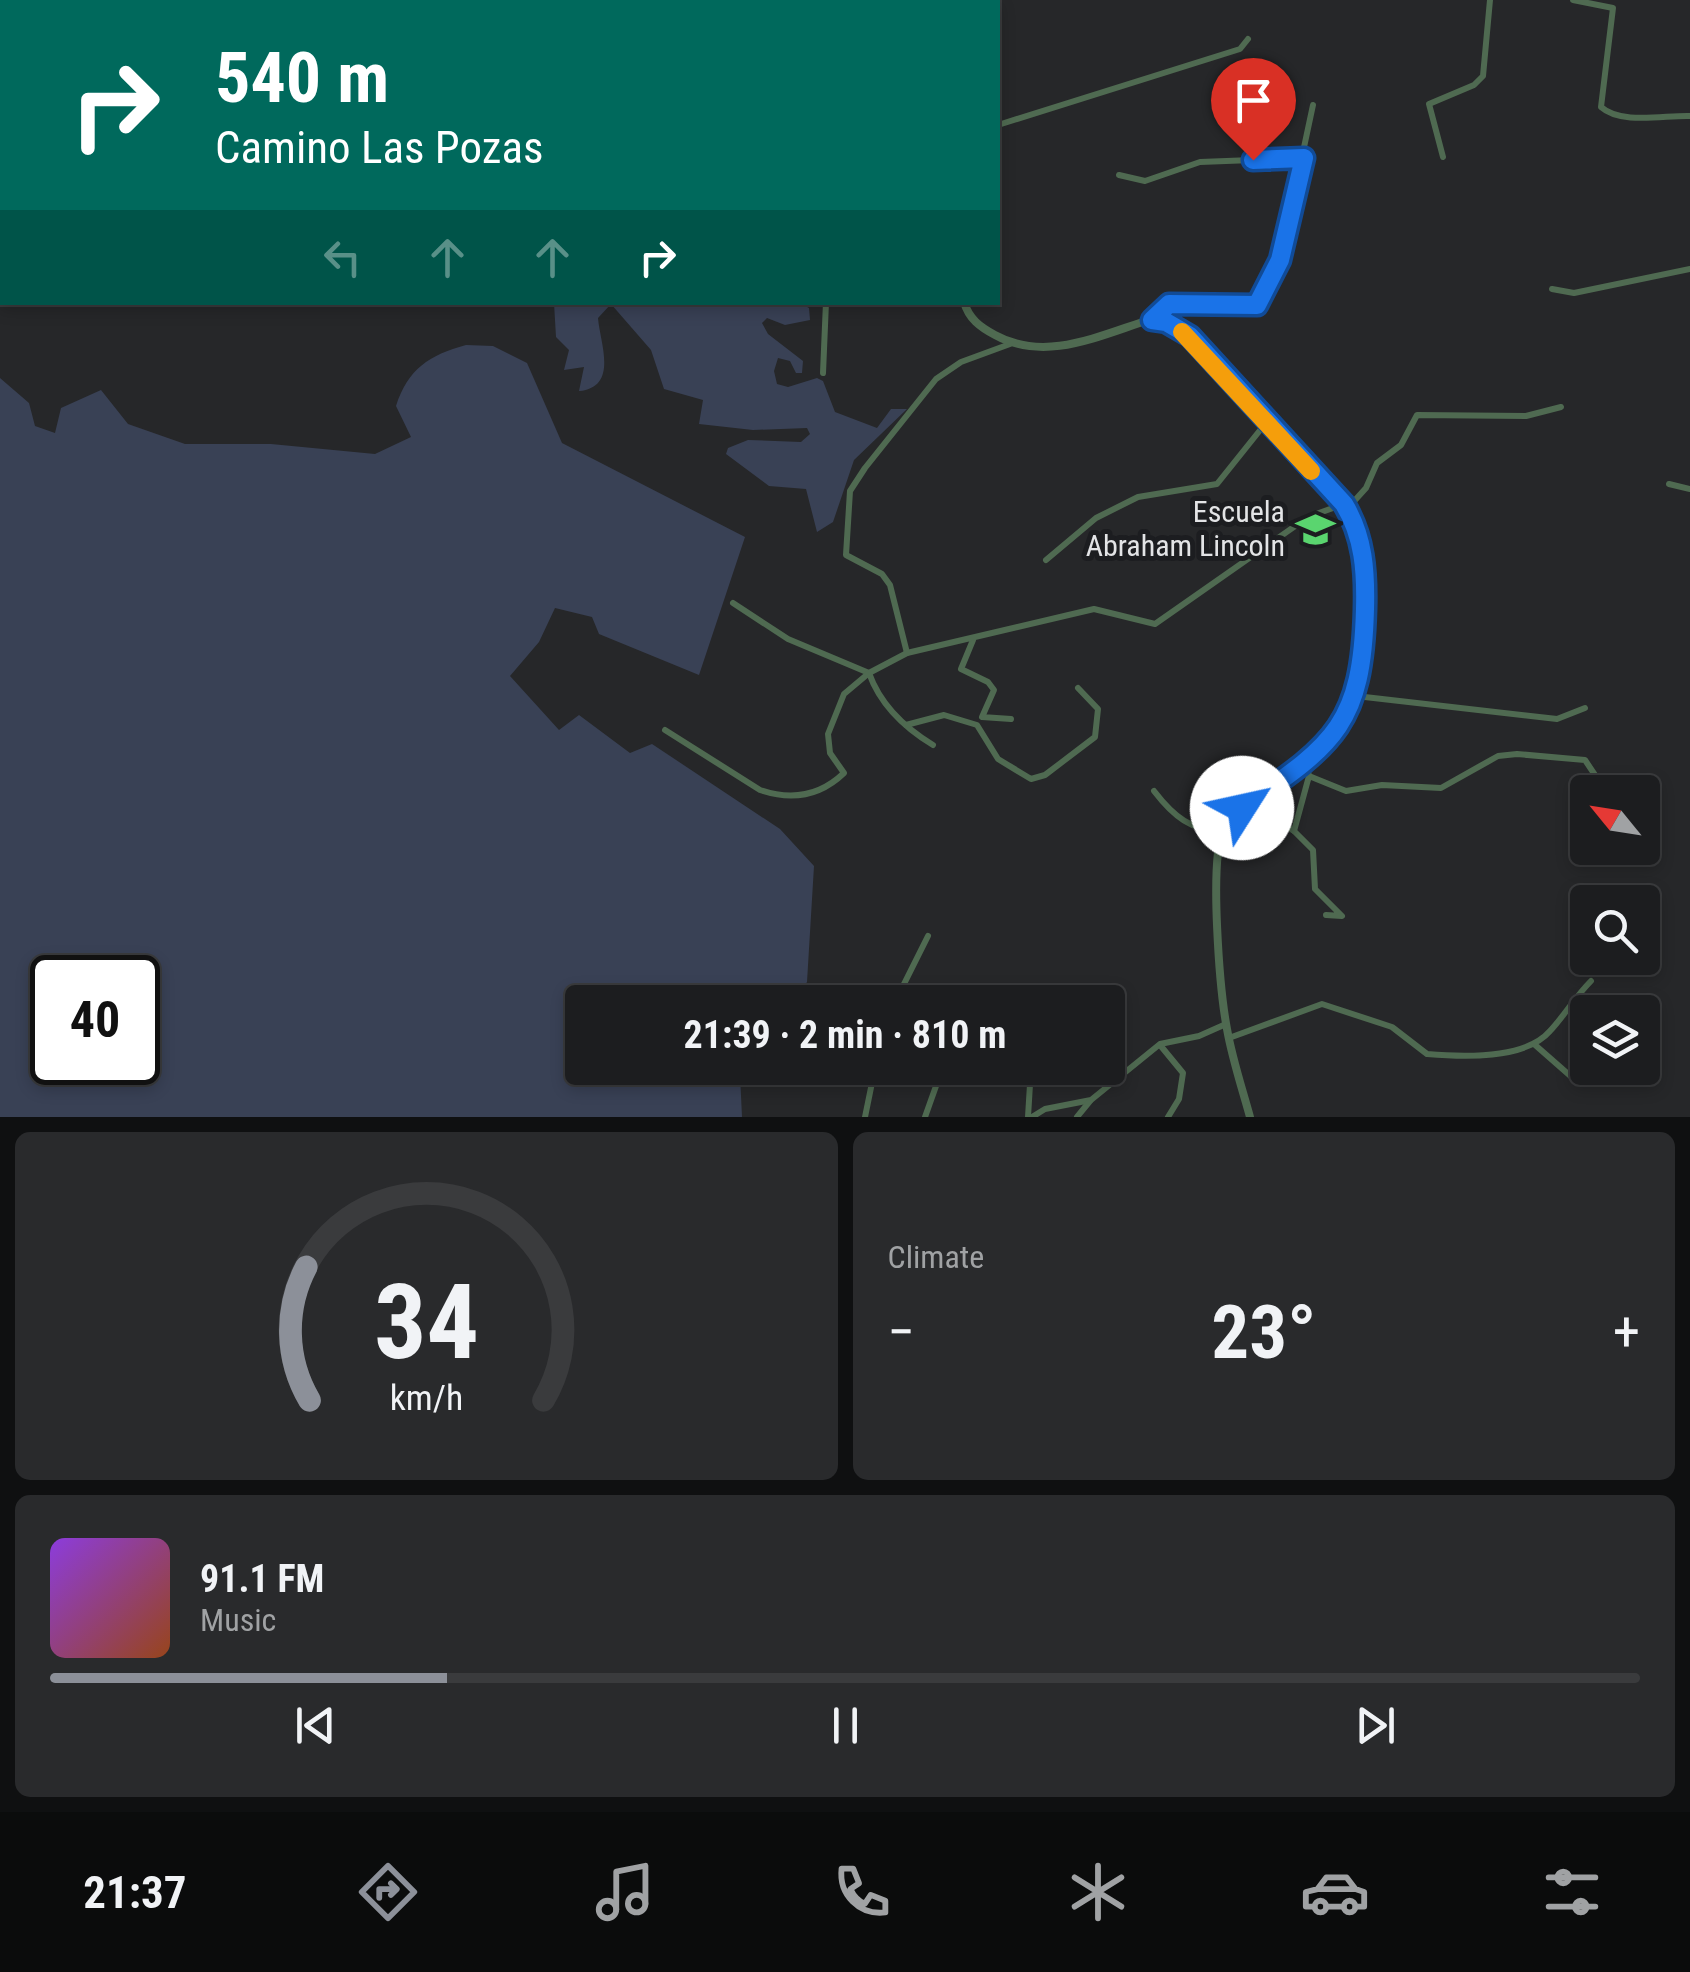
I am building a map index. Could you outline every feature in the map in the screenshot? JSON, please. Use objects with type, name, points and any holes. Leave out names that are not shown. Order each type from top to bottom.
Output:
[{"type":"street","points":[[1443,156],[1429,104],[1474,85],[1483,76],[1490,0]]},
{"type":"street","points":[[1573,0],[1613,8],[1601,107],[1608,114],[1690,116]]},
{"type":"street","points":[[1000,124],[1240,49],[1248,38]]},
{"type":"street","points":[[1152,320],[1169,304],[1257,305],[1280,260],[1313,105]]},
{"type":"street","points":[[1119,176],[1144,181],[1200,162],[1304,158]]},
{"type":"street","points":[[1552,289],[1574,293],[1690,269]]},
{"type":"street","points":[[823,372],[826,305]]},
{"type":"street","points":[[966,305],[978,326],[1010,344],[1050,350],[1152,320],[1166,322],[1190,336],[1266,424],[1346,507],[1359,533],[1366,579],[1364,658],[1356,696],[1336,730],[1306,763],[1242,808],[1222,832],[1216,884],[1226,1024],[1250,1117]]},
{"type":"street","points":[[907,653],[890,585],[882,574],[846,555],[850,491],[936,380],[961,362],[1010,344]]},
{"type":"street","points":[[665,730],[777,796],[814,794],[844,772],[830,753],[828,734],[844,694],[869,673],[907,653],[1094,610],[1155,624],[1308,516],[1346,507],[1366,488],[1377,463],[1401,445],[1417,415],[1526,416],[1560,407]]},
{"type":"street","points":[[1046,560],[1096,518],[1138,497],[1217,484],[1266,424]]},
{"type":"street","points":[[1669,484],[1690,489]]},
{"type":"street","points":[[734,603],[788,639],[869,673],[876,693],[906,725],[933,745]]},
{"type":"street","points":[[972,640],[962,669],[988,682],[994,690],[982,717],[1011,719]]},
{"type":"street","points":[[906,725],[944,715],[977,725],[998,759],[1030,780],[1046,775],[1095,737],[1098,709],[1078,688]]},
{"type":"street","points":[[1356,696],[1557,718],[1585,708]]},
{"type":"street","points":[[1309,776],[1346,791],[1382,785],[1441,788],[1498,756],[1518,754],[1585,760],[1595,775]]},
{"type":"street","points":[[1294,831],[1309,776],[1306,763]]},
{"type":"street","points":[[1154,792],[1185,823],[1202,833],[1222,832]]},
{"type":"street","points":[[1279,822],[1314,850],[1314,889],[1342,916],[1326,915]]},
{"type":"street","points":[[904,985],[928,936]]},
{"type":"street","points":[[1228,1038],[1322,1004],[1392,1027],[1427,1054],[1503,1052],[1534,1044],[1591,981]]},
{"type":"street","points":[[1077,1117],[1091,1100],[1160,1044],[1200,1036],[1226,1024]]},
{"type":"street","points":[[1160,1044],[1179,1066],[1184,1080],[1168,1117]]},
{"type":"street","points":[[1534,1044],[1570,1076]]},
{"type":"street","points":[[865,1117],[871,1085]]},
{"type":"street","points":[[925,1117],[936,1085]]},
{"type":"street","points":[[1031,1085],[1030,1117],[1045,1109],[1091,1100]]},
{"type":"shaded area","points":[[554,305],[610,305],[598,318],[603,373],[591,388],[579,391],[584,367],[564,370],[569,350],[556,337]]},
{"type":"shaded area","points":[[612,305],[804,305],[809,308],[810,320],[785,325],[767,318],[762,323],[768,334],[803,361],[802,373],[796,373],[790,361],[778,358],[774,371],[777,384],[788,387],[817,378],[823,381],[835,412],[877,428],[891,409],[907,409],[854,460],[833,522],[817,532],[806,489],[769,486],[726,454],[728,448],[748,440],[801,442],[810,434],[807,428],[753,430],[699,424],[703,400],[664,389],[651,350]]},
{"type":"shaded area","points":[[466,345],[493,346],[527,363],[562,443],[745,537],[699,675],[599,634],[592,617],[555,608],[539,642],[510,676],[559,730],[579,715],[630,753],[652,744],[780,829],[814,866],[805,985],[565,985],[565,1085],[741,1085],[742,1117],[0,1117],[0,378],[29,403],[35,426],[55,433],[61,408],[101,390],[128,424],[185,444],[271,444],[375,454],[411,437],[396,406],[407,382],[431,359]]},
{"type":"slow traffic","points":[[1182,332],[1190,336],[1311,471]]},
{"type":"place","name":"Escuela Abraham Lincoln","points":[[1315,529]]},
{"type":"route","points":[[1242,808],[1306,763],[1336,730],[1356,696],[1364,658],[1366,579],[1359,533],[1344,504],[1266,424],[1190,336],[1166,322],[1152,320],[1161,307],[1169,304],[1257,305],[1280,260],[1304,158],[1253,160]]}]
